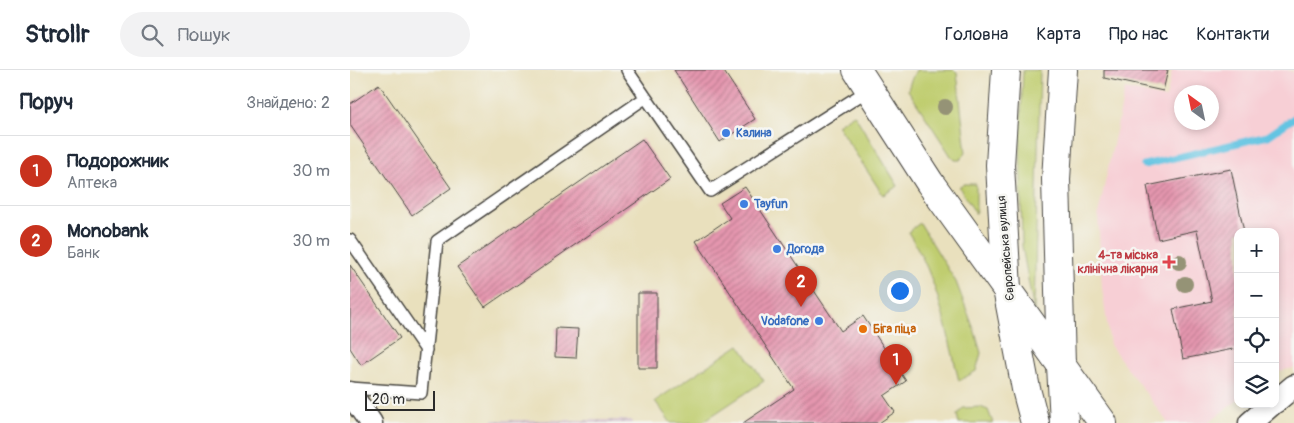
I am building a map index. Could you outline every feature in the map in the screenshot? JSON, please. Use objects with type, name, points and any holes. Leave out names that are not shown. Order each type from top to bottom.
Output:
[{"type":"main road","name":"Європейська вулиця","points":[[1006,70],[1000,165],[1008,289],[1026,389],[1035,423]]},
{"type":"main road","points":[[1063,70],[1056,179],[1060,365],[1064,423]]},
{"type":"main road","points":[[864,80],[930,184],[1008,289],[1060,365],[1103,423]]},
{"type":"street","points":[[1279,399],[1294,386]]},
{"type":"street","points":[[350,393],[371,423]]},
{"type":"street","points":[[1250,423],[1268,408]]},
{"type":"lane","points":[[627,70],[710,191],[864,80]]},
{"type":"lane","points":[[350,388],[420,393],[437,241],[645,98]]},
{"type":"lane","points":[[350,240],[426,350]]},
{"type":"shaded area","name":"4-та міська клінічна лікарня","points":[[1172,70],[1287,70],[1294,72],[1294,368],[1279,371],[1279,228],[1234,228],[1234,403],[1207,423],[1168,423],[1110,345],[1102,288],[1098,215],[1125,89],[1166,98]]},
{"type":"shaded area","points":[[492,420],[631,420],[633,423],[494,423]]},
{"type":"green space","points":[[916,70],[954,70],[957,72],[966,153],[960,160],[955,160],[951,156],[908,90]]},
{"type":"green space","points":[[1023,70],[1040,70],[1034,312],[1022,246],[1020,140]]},
{"type":"green space","points":[[854,114],[898,186],[883,195],[837,125]]},
{"type":"green space","points":[[964,184],[976,184],[976,214],[959,187]]},
{"type":"green space","points":[[920,223],[956,282],[981,353],[976,371],[959,381],[934,286],[927,268],[908,232]]},
{"type":"green space","points":[[739,345],[764,381],[701,423],[671,423],[655,401]]},
{"type":"green space","points":[[980,407],[988,410],[993,423],[959,423],[957,415],[963,408]]},
{"type":"building","points":[[674,70],[723,70],[755,119],[720,142]]},
{"type":"building","points":[[1104,70],[1168,70],[1163,91],[1104,78]]},
{"type":"building","points":[[379,84],[451,188],[412,215],[350,125],[350,104]]},
{"type":"building","points":[[642,139],[670,179],[485,307],[457,267]]},
{"type":"building","points":[[1231,169],[1243,228],[1234,228],[1234,349],[1183,359],[1173,309],[1212,301],[1197,230],[1158,239],[1147,186]]},
{"type":"building","points":[[745,187],[841,331],[863,316],[906,381],[884,396],[895,412],[879,423],[743,423],[794,389],[696,241],[730,218],[720,203]]},
{"type":"building","points":[[350,265],[400,338],[361,365],[350,348]]},
{"type":"building","points":[[638,293],[657,293],[657,368],[638,368]]},
{"type":"building","points":[[556,328],[578,329],[576,358],[555,357]]},
{"type":"waterway","points":[[1144,165],[1268,136],[1294,118]]},
{"type":"place","name":"Калина","points":[[726,133]]},
{"type":"place","name":"Tayfun","points":[[744,204]]},
{"type":"place","name":"Догода","points":[[777,249]]},
{"type":"place","name":"4-та міська клінічна лікарня","points":[[1169,262]]},
{"type":"place","name":"Monobank","points":[[801,307]]},
{"type":"place","name":"Vodafone","points":[[819,321]]},
{"type":"place","name":"Біга піца","points":[[863,329]]},
{"type":"place","name":"Подорожник","points":[[896,385]]}]
